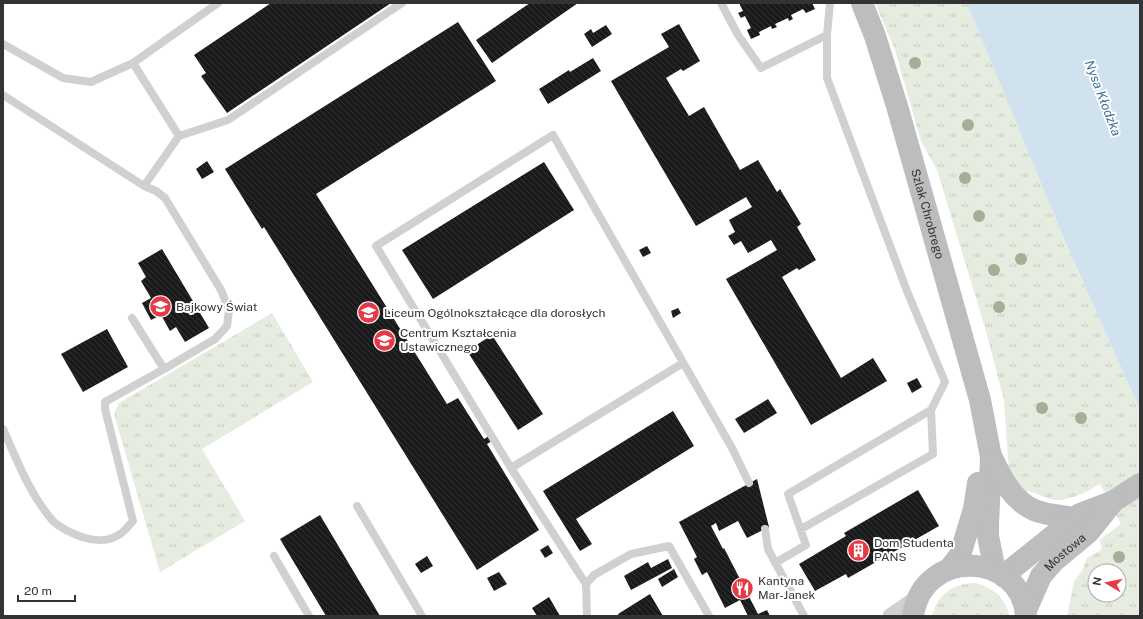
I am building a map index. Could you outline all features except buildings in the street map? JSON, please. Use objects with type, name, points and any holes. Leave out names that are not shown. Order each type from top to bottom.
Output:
[{"type":"main road","name":"Szlak Chrobrego","points":[[862,3],[875,36],[897,106],[974,374],[991,457],[988,536],[999,573]]},
{"type":"main road","name":"Szlak Chrobrego","points":[[950,568],[960,555],[974,509],[985,426]]},
{"type":"main road","points":[[991,457],[1007,486],[1018,500],[1034,510],[1074,518]]},
{"type":"main road","name":"Mostowa","points":[[999,573],[1080,514],[1103,509],[1140,484]]},
{"type":"main road","name":"Mostowa","points":[[1026,613],[1041,576],[1054,561],[1089,532],[1103,509]]},
{"type":"main road","points":[[916,606],[932,579],[950,568],[973,565],[984,567],[999,573],[1014,585],[1021,597],[1026,613]]},
{"type":"street","points":[[890,616],[916,606]]},
{"type":"lane","points":[[3,44],[63,78],[91,82],[133,64],[218,3]]},
{"type":"lane","points":[[144,186],[179,136],[228,120],[402,3]]},
{"type":"lane","points":[[721,3],[738,35],[761,68],[827,35]]},
{"type":"lane","points":[[801,529],[932,454],[931,410],[945,382],[907,291],[827,78],[827,35],[830,3]]},
{"type":"lane","points":[[133,64],[179,136]]},
{"type":"lane","points":[[3,95],[165,198],[220,290],[229,310],[227,326],[216,339],[105,402],[105,409],[133,521],[121,534],[108,540],[88,539],[69,533],[54,522],[39,504],[3,429]]},
{"type":"lane","points":[[587,616],[586,584],[511,468],[376,246],[553,135],[732,448],[749,483]]},
{"type":"lane","points":[[132,318],[164,369]]},
{"type":"lane","points":[[511,468],[683,363]]},
{"type":"lane","points":[[775,563],[806,545],[788,494],[931,410]]},
{"type":"lane","points":[[357,506],[422,616]]},
{"type":"lane","points":[[765,529],[768,549],[804,616]]},
{"type":"lane","points":[[586,584],[594,575],[631,554],[669,546],[709,616]]},
{"type":"lane","points":[[274,556],[309,616]]},
{"type":"green space","points":[[875,3],[968,4],[1064,239],[1140,410],[1140,616],[1067,616],[1074,581],[1082,571],[1087,558],[1101,550],[1102,546],[1099,540],[1121,524],[1100,484],[1073,497],[1055,500],[1028,491],[1024,493],[1009,471],[1004,401],[986,331],[937,170],[921,141],[895,50]]},
{"type":"green space","points":[[272,313],[313,382],[202,449],[245,521],[160,572],[114,414],[119,403]]},
{"type":"green space","points":[[976,583],[994,591],[1002,599],[1010,616],[932,616],[939,601],[948,591],[960,585]]},
{"type":"water","name":"Nysa Kłodzka","points":[[967,3],[1140,3],[1140,410],[1064,239]]},
{"type":"place","name":"Bajkowy Świat","points":[[160,307]]},
{"type":"place","name":"Liceum Ogólnokształcące dla dorosłych","points":[[368,313]]},
{"type":"place","name":"Centrum Kształcenia Ustawicznego","points":[[384,340]]},
{"type":"place","name":"Dom Studenta PANS","points":[[859,550]]},
{"type":"place","name":"Kantyna Mar-Janek","points":[[742,588]]}]
